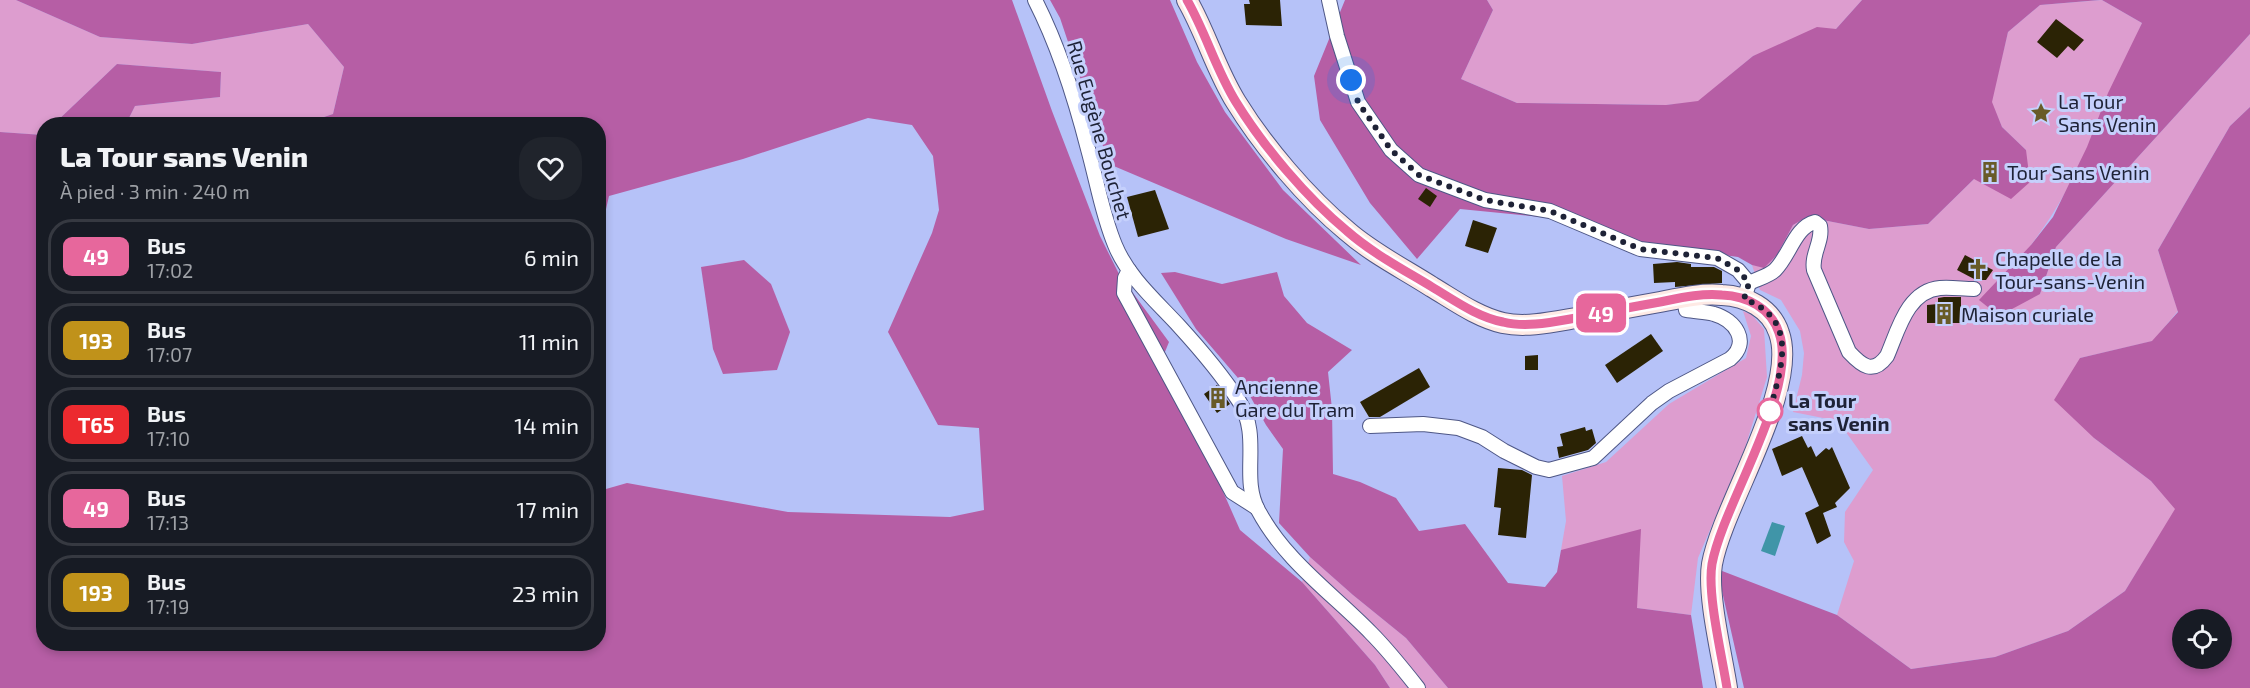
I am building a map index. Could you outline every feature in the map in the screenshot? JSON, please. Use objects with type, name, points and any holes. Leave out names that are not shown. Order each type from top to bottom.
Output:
[{"type":"main road","points":[[1187,0],[1223,80],[1238,106],[1305,190],[1348,233],[1462,305],[1493,320],[1524,324],[1557,322],[1684,298],[1746,291],[1769,315],[1779,330],[1783,349],[1780,375],[1757,447],[1726,524],[1712,568],[1715,612],[1727,688]]},
{"type":"street","name":"Rue Eugène Bouchet","points":[[1035,0],[1051,31],[1073,92],[1089,150],[1101,208],[1115,247],[1129,270],[1181,328],[1240,402],[1249,422],[1252,436],[1252,479],[1257,508]]},
{"type":"street","points":[[1329,0],[1337,36],[1358,102],[1391,150],[1419,175],[1485,200],[1550,211],[1640,249],[1717,258],[1738,270],[1746,291],[1773,272],[1790,250],[1801,229],[1806,224],[1815,222],[1820,226],[1822,235],[1814,258],[1814,270],[1849,352],[1858,362],[1868,367],[1875,367],[1882,363],[1887,356],[1914,300],[1939,288],[1974,290]]},
{"type":"street","points":[[1129,270],[1125,278],[1124,293],[1232,492],[1257,508],[1282,548],[1371,632],[1418,688]]},
{"type":"street","points":[[1370,426],[1423,424],[1458,428],[1482,437],[1504,451],[1549,470],[1593,458],[1669,391],[1730,359],[1737,352],[1740,337],[1736,329],[1716,314],[1686,310],[1684,298]]},
{"type":"shaded area","points":[[0,0],[16,0],[100,37],[192,44],[308,24],[344,67],[333,114],[324,117],[130,117],[135,106],[220,97],[221,72],[117,64],[61,117],[36,117],[36,135],[0,132]]},
{"type":"shaded area","points":[[16,0],[1012,0],[1100,236],[1119,274],[1169,342],[1158,369],[1217,478],[1240,530],[1302,582],[1375,665],[1390,688],[0,688],[0,132],[36,135],[36,651],[606,651],[606,489],[627,483],[788,512],[950,517],[984,510],[979,428],[938,425],[888,332],[932,233],[939,210],[933,156],[912,125],[868,118],[743,159],[609,196],[606,209],[606,117],[324,117],[333,114],[344,67],[308,24],[192,44],[100,37]]},
{"type":"shaded area","points":[[1050,0],[1170,0],[1197,62],[1225,112],[1283,190],[1361,265],[1286,239],[1109,164],[1060,18]]},
{"type":"shaded area","points":[[1345,0],[1487,0],[1493,10],[1461,79],[1517,103],[1666,105],[1698,101],[1753,56],[1817,27],[1836,29],[1862,0],[2100,0],[2040,5],[2008,32],[1992,102],[2002,127],[2026,150],[2030,182],[2011,199],[1974,179],[1928,224],[1869,229],[1807,217],[1793,225],[1777,255],[1764,268],[1752,265],[1738,257],[1666,247],[1649,256],[1551,218],[1460,209],[1417,259],[1370,203],[1320,120],[1314,76]]},
{"type":"shaded area","points":[[1487,0],[1862,0],[1836,29],[1753,56],[1698,102],[1666,105],[1517,103],[1461,79],[1493,10]]},
{"type":"shaded area","points":[[2102,0],[2142,23],[2079,166],[2049,220],[2031,245],[2040,294],[2056,247],[2250,34],[2250,107],[2230,126],[2158,250],[2178,311],[2153,341],[2080,358],[2094,438],[2151,481],[2176,509],[2125,591],[2068,631],[1995,657],[1911,669],[1837,615],[1854,561],[1844,542],[1845,512],[1873,470],[1838,421],[1793,412],[1802,375],[1804,353],[1800,331],[1781,300],[1760,290],[1752,265],[1764,267],[1777,255],[1793,225],[1807,217],[1869,229],[1928,224],[1974,179],[2026,150],[2002,127],[1991,102],[2008,32],[2040,5]]},
{"type":"shaded area","points":[[2102,0],[2250,0],[2250,34],[2056,247],[2040,294],[1999,316],[1979,300],[2031,245],[2053,217],[2142,23]]},
{"type":"shaded area","points":[[117,64],[221,72],[220,97],[135,106],[130,117],[61,117]]},
{"type":"shaded area","points":[[2250,107],[2250,688],[1744,688],[1717,569],[1837,615],[1911,669],[1995,657],[2068,631],[2125,591],[2175,509],[2151,481],[2094,438],[2054,400],[2080,358],[2152,341],[2178,312],[2158,250],[2230,126]]},
{"type":"shaded area","points":[[744,260],[771,284],[790,332],[777,370],[723,374],[713,349],[701,267]]},
{"type":"shaded area","points":[[1175,272],[1222,284],[1277,272],[1284,296],[1307,323],[1352,350],[1328,372],[1332,409],[1333,474],[1360,482],[1396,498],[1419,531],[1465,524],[1508,583],[1545,587],[1557,572],[1561,550],[1641,529],[1637,608],[1691,615],[1703,688],[1448,688],[1406,638],[1310,557],[1279,523],[1283,449],[1266,425],[1244,385],[1196,329],[1161,273]]},
{"type":"shaded area","points":[[1743,311],[1752,315],[1764,329],[1767,377],[1745,448],[1698,558],[1691,615],[1637,608],[1561,550],[1566,521],[1562,476],[1606,462],[1669,404],[1746,358],[1751,336]]},
{"type":"shaded area","points":[[1772,522],[1785,526],[1775,556],[1761,551]]},
{"type":"shaded area","points":[[1310,557],[1406,638],[1448,688],[1390,688],[1375,665],[1302,582]]},
{"type":"building","points":[[1249,0],[1280,0],[1282,26],[1246,25],[1244,4],[1250,4]]},
{"type":"building","points":[[2056,19],[2084,40],[2074,51],[2068,46],[2057,58],[2037,42]]},
{"type":"building","points":[[1426,188],[1437,196],[1430,207],[1418,199]]},
{"type":"building","points":[[1155,190],[1169,229],[1138,237],[1127,197]]},
{"type":"building","points":[[1473,220],[1497,228],[1488,253],[1465,246]]},
{"type":"building","name":"Chapelle de la Tour-sans-Venin","points":[[1965,255],[1993,270],[1986,280],[1976,280],[1957,270]]},
{"type":"building","points":[[1677,262],[1691,264],[1691,267],[1714,267],[1722,271],[1722,283],[1675,287],[1675,282],[1654,283],[1653,264]]},
{"type":"building","name":"Maison curiale","points":[[1961,297],[1961,323],[1927,323],[1927,305],[1938,304],[1938,298]]},
{"type":"building","points":[[1651,334],[1663,351],[1617,383],[1605,365]]},
{"type":"building","points":[[1538,355],[1538,370],[1525,370],[1525,356]]},
{"type":"building","points":[[1419,368],[1430,387],[1380,417],[1369,417],[1360,402]]},
{"type":"building","name":"Ancienne Gare du Tram","points":[[1217,385],[1230,404],[1217,413],[1204,394]]},
{"type":"building","points":[[1585,427],[1586,431],[1592,429],[1596,443],[1588,450],[1559,458],[1557,447],[1563,446],[1560,434]]},
{"type":"building","points":[[1802,436],[1808,448],[1811,446],[1816,457],[1826,448],[1829,450],[1832,447],[1850,488],[1835,503],[1837,507],[1823,513],[1831,536],[1817,544],[1805,513],[1819,506],[1802,467],[1782,476],[1772,449]]},
{"type":"building","points":[[1498,468],[1522,470],[1532,475],[1526,538],[1498,535],[1501,508],[1494,507]]},
{"type":"bus line","name":"49","points":[[1187,0],[1223,80],[1238,106],[1305,190],[1348,233],[1462,305],[1493,320],[1508,324],[1524,324],[1557,322],[1684,298],[1722,295],[1749,301],[1762,308],[1775,322],[1783,349],[1780,375],[1759,443],[1729,515],[1712,568],[1715,612],[1727,688]]},
{"type":"place","name":"La Tour Sans Venin","points":[[2041,113]]},
{"type":"place","name":"Tour Sans Venin","points":[[1990,172]]},
{"type":"place","name":"Chapelle de la Tour-sans-Venin","points":[[1978,269]]},
{"type":"place","name":"Maison curiale","points":[[1944,314]]},
{"type":"place","name":"Ancienne Gare du Tram","points":[[1218,398]]},
{"type":"place","name":"La Tour sans Venin","points":[[1770,411]]},
{"type":"route","points":[[1351,80],[1358,102],[1391,150],[1419,175],[1485,200],[1550,211],[1640,249],[1717,258],[1738,270],[1749,283],[1744,299],[1762,308],[1769,315],[1775,322],[1782,341],[1780,375],[1770,411]]}]
